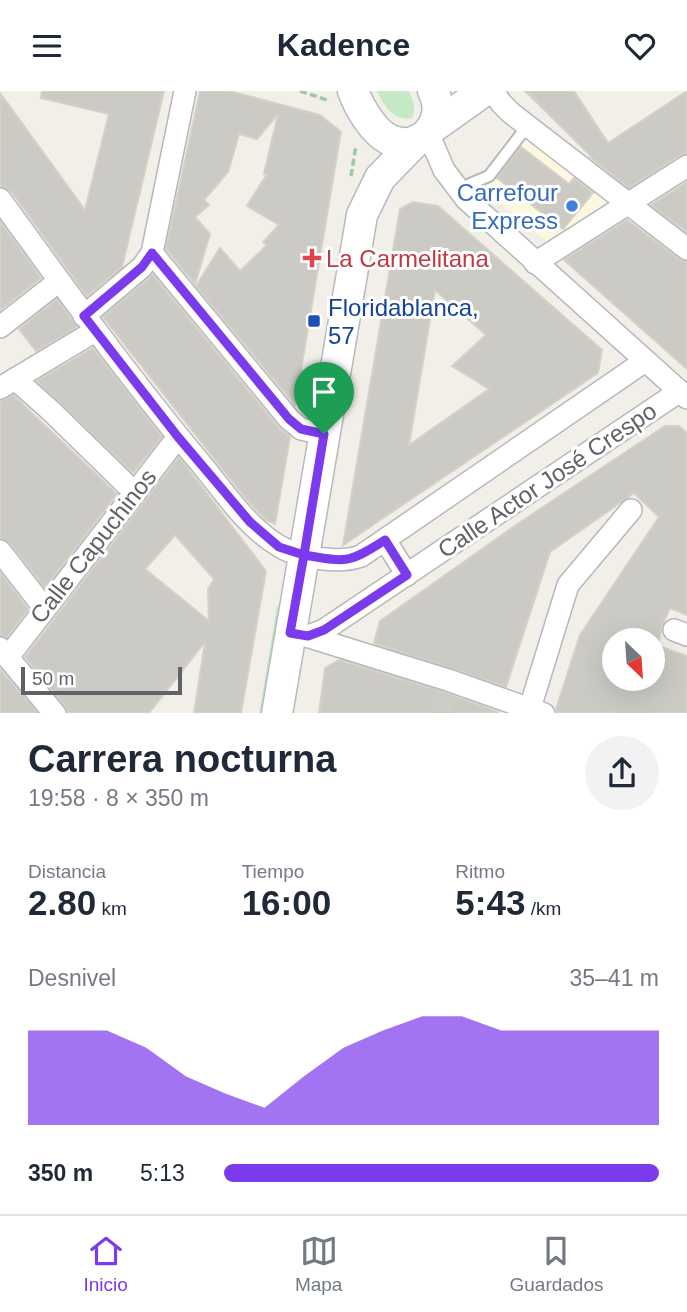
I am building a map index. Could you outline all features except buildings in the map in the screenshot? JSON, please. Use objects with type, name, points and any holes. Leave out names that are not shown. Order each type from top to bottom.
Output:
[{"type":"main road","points":[[435,93],[444,100],[454,100],[483,91]]},
{"type":"main road","points":[[277,713],[299,635],[304,555],[359,229],[366,204],[385,171],[426,134],[483,91]]},
{"type":"main road","points":[[343,97],[385,137],[404,143],[426,134],[438,115],[435,93]]},
{"type":"street","points":[[134,492],[50,410],[7,383],[90,323],[152,253],[186,91]]},
{"type":"street","points":[[493,91],[501,103],[528,125],[687,249]]},
{"type":"street","points":[[426,134],[444,170],[483,216],[683,394]]},
{"type":"street","points":[[535,263],[687,166]]},
{"type":"street","name":"Calle Actor José Crespo","points":[[0,199],[90,323],[178,437],[259,531],[285,550],[304,555],[344,561],[360,555],[645,361]]},
{"type":"street","points":[[152,253],[289,419],[301,429],[324,434]]},
{"type":"street","points":[[0,327],[59,281]]},
{"type":"street","name":"Calle Actor José Crespo","points":[[299,635],[324,630],[683,394]]},
{"type":"street","name":"Calle Capuchinos","points":[[4,652],[45,609],[178,437]]},
{"type":"street","points":[[299,635],[447,685],[537,711],[568,585],[631,510]]},
{"type":"street","points":[[385,540],[407,575]]},
{"type":"street","points":[[0,551],[45,609]]},
{"type":"street","points":[[4,652],[55,713]]},
{"type":"lane","points":[[458,189],[489,176],[528,125]]},
{"type":"path","points":[[300,91],[343,97]]},
{"type":"path","points":[[355,138],[356,150],[347,200],[366,204]]},
{"type":"shaded area","points":[[521,135],[607,202],[546,241],[485,190],[495,155],[508,137]]},
{"type":"green space","points":[[377,91],[409,91],[414,104],[413,117],[396,116]]},
{"type":"green space","points":[[277,606],[282,607],[264,713],[259,713]]},
{"type":"tunnel","points":[[440,713],[447,690]]},
{"type":"place","name":"Carrefour Express","points":[[572,206]]},
{"type":"place","name":"La Carmelitana","points":[[312,258]]},
{"type":"place","name":"Floridablanca, 57","points":[[314,321]]},
{"type":"route","points":[[324,434],[301,429],[289,419],[152,253],[142,267],[84,316],[178,437],[250,522],[279,547],[304,555],[290,633],[308,636],[324,630],[407,575],[385,540],[344,561],[304,555],[324,434]]}]
